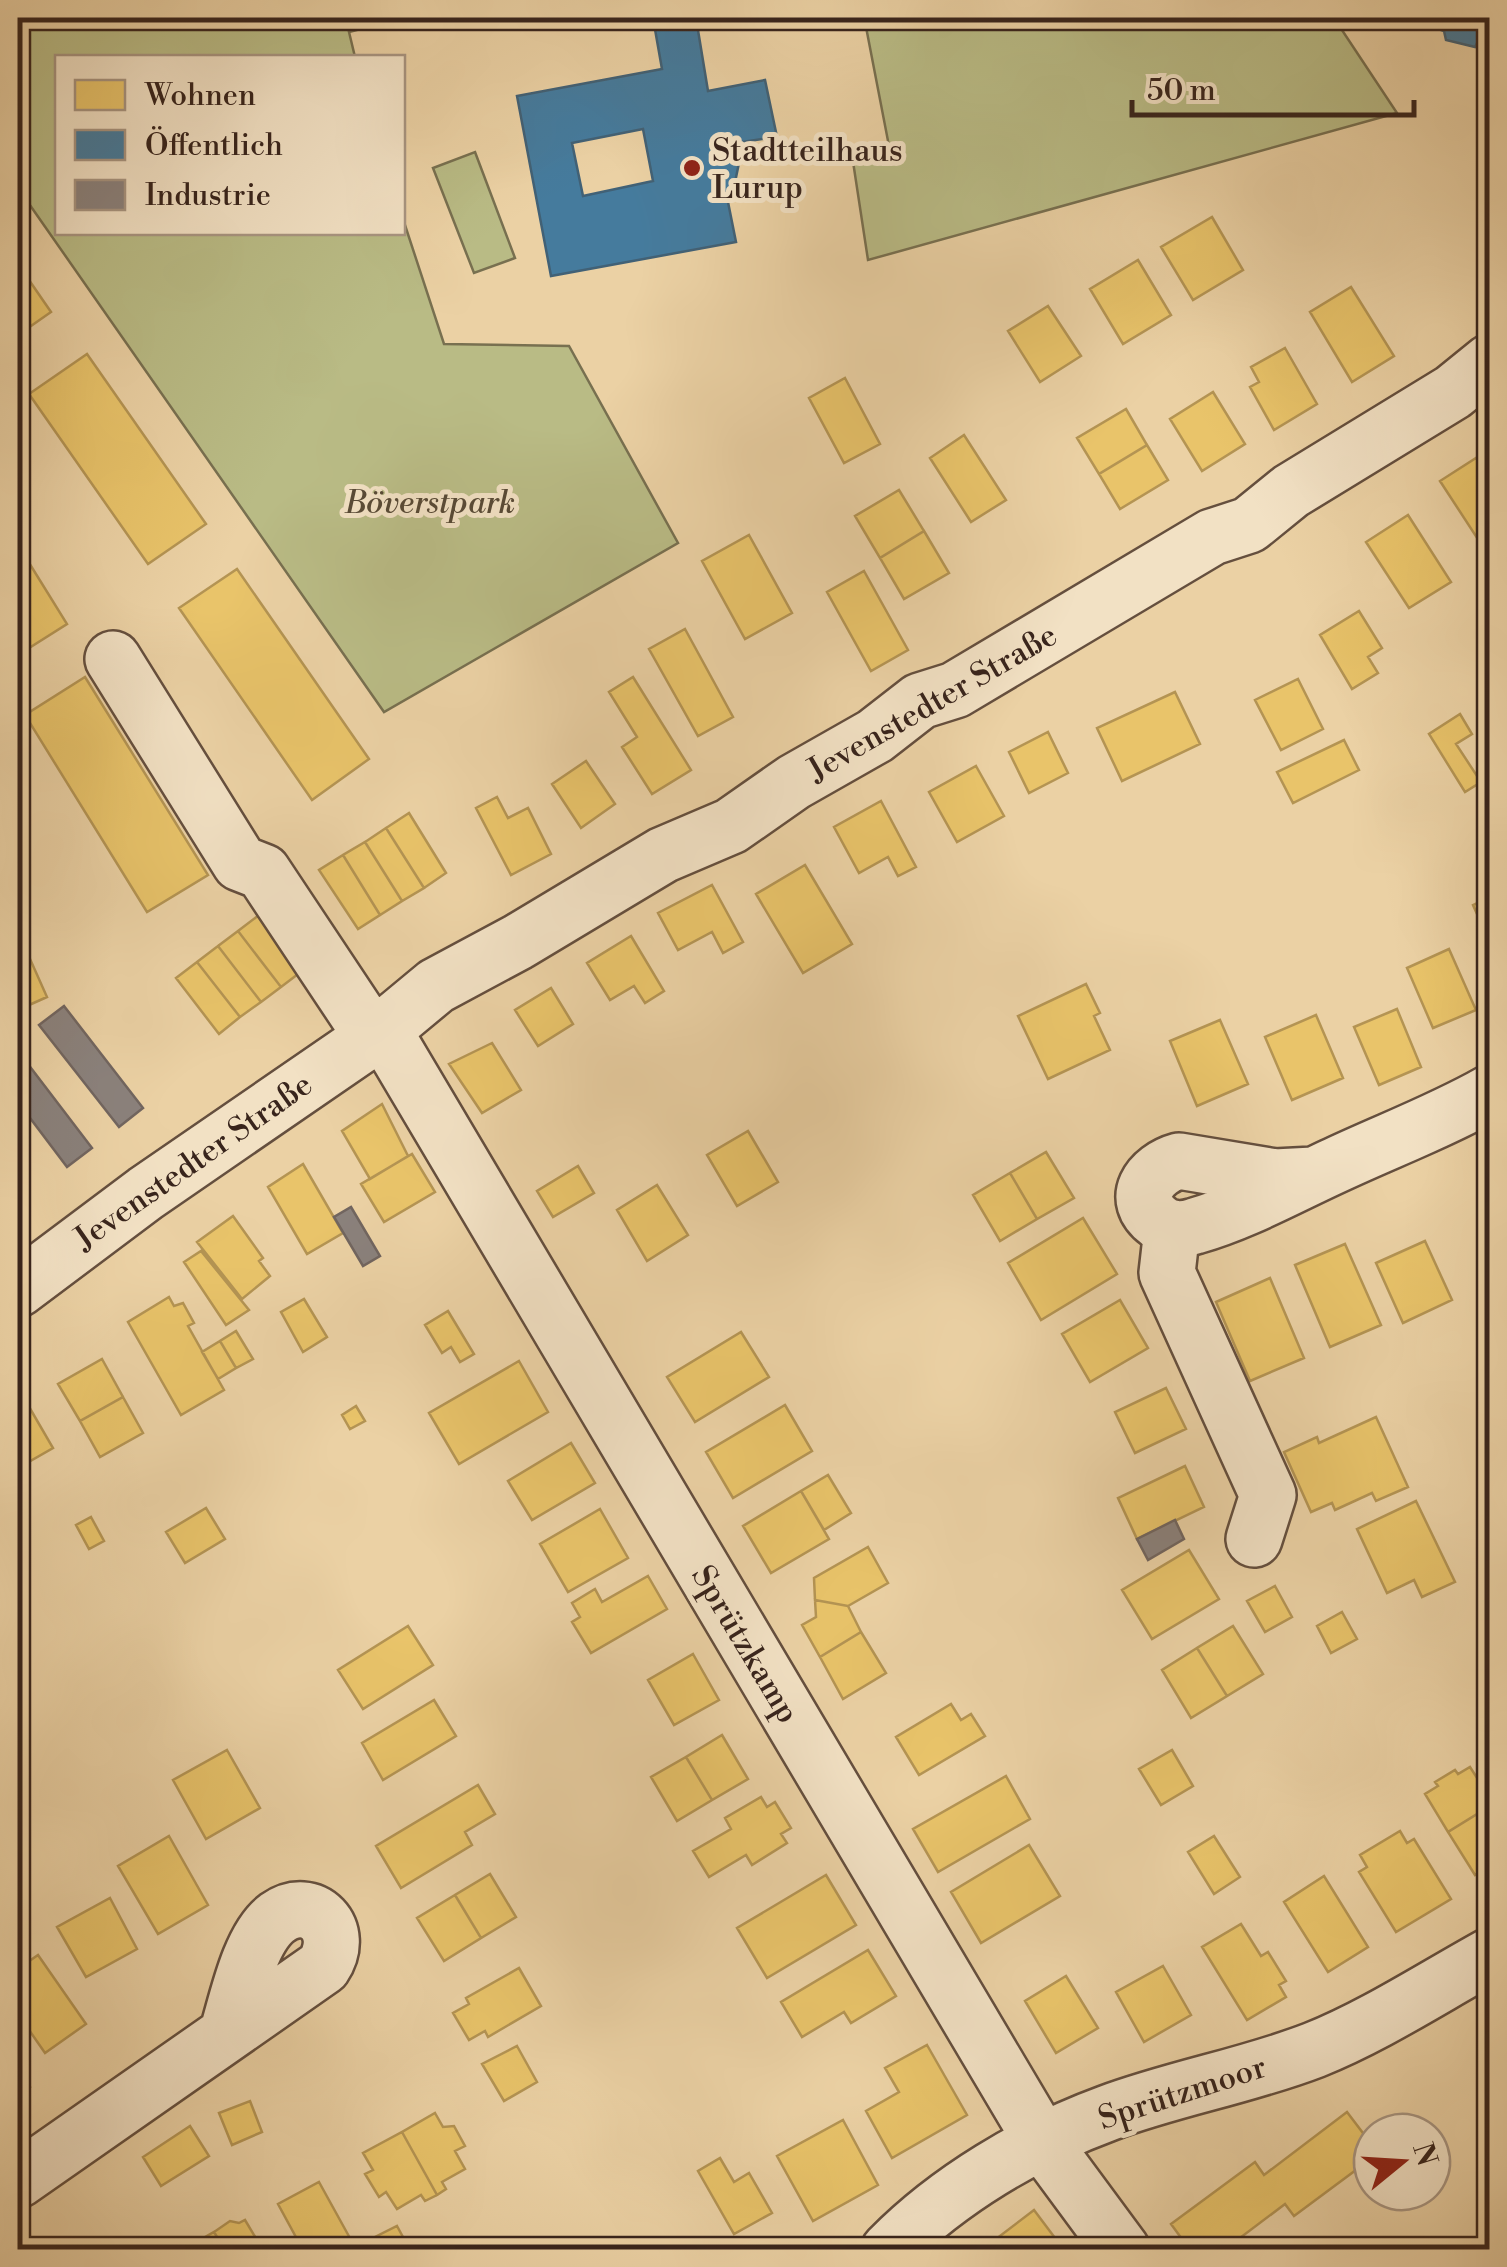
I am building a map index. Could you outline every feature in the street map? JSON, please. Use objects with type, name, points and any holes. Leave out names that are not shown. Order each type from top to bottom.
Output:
[{"type":"street","name":"Jevenstedter Straße","points":[[18,1289],[146,1192],[377,1033],[436,986],[664,856],[731,826],[794,782],[875,736],[920,701],[955,690],[1212,537],[1249,524],[1292,491],[1453,392],[1490,362]]},
{"type":"street","points":[[114,660],[240,863],[262,872],[377,1033]]},
{"type":"street","name":"Sprützkamp","points":[[377,1033],[1043,2143],[1122,2250]]},
{"type":"street","points":[[1254,1540],[1268,1495],[1167,1273],[1172,1229],[1157,1221],[1147,1207],[1144,1190],[1151,1175],[1164,1165],[1194,1162],[1275,1177],[1314,1174],[1490,1093]]},
{"type":"street","name":"Sprützmoor","points":[[888,2250],[913,2225],[980,2178],[1043,2143],[1108,2112],[1315,2050],[1490,1956]]},
{"type":"street","points":[[18,2180],[226,2034]]},
{"type":"green space","name":"Böverstpark","points":[[18,18],[403,18],[349,32],[355,55],[55,55],[55,235],[405,235],[405,225],[444,344],[569,346],[678,543],[384,712],[18,188]]},
{"type":"green space","points":[[900,18],[1334,18],[1397,113],[868,260],[852,155],[889,146],[866,27]]},
{"type":"green space","points":[[475,152],[515,258],[474,273],[433,168]]},
{"type":"building: Wohnen","points":[[1212,217],[1243,270],[1193,300],[1161,247]]},
{"type":"building: Wohnen","points":[[1138,260],[1171,315],[1123,344],[1090,289]]},
{"type":"building: Wohnen","points":[[18,264],[51,312],[18,335]]},
{"type":"building: Wohnen","points":[[1351,287],[1394,356],[1352,382],[1310,312]]},
{"type":"building: Wohnen","points":[[1048,306],[1081,356],[1040,382],[1008,331]]},
{"type":"building: Wohnen","points":[[1285,348],[1317,404],[1274,430],[1250,387],[1259,382],[1251,367]]},
{"type":"building: Wohnen","points":[[87,354],[206,524],[148,564],[29,394]]},
{"type":"building: Wohnen","points":[[845,378],[880,444],[844,463],[809,398]]},
{"type":"building: Wohnen","points":[[1213,392],[1245,444],[1202,471],[1170,419]]},
{"type":"building: Wohnen","points":[[1126,409],[1147,445],[1099,474],[1077,438]]},
{"type":"building: Wohnen","points":[[964,435],[1006,500],[971,522],[930,458]]},
{"type":"building: Wohnen","points":[[1147,445],[1168,480],[1120,509],[1099,474]]},
{"type":"building: Wohnen","points":[[1476,458],[1490,478],[1490,542],[1483,547],[1440,481]]},
{"type":"building: Wohnen","points":[[899,490],[924,531],[880,558],[855,516]]},
{"type":"building: Wohnen","points":[[1408,515],[1451,582],[1409,608],[1366,542]]},
{"type":"building: Wohnen","points":[[924,531],[949,573],[904,599],[880,558]]},
{"type":"building: Wohnen","points":[[749,535],[792,613],[745,639],[702,561]]},
{"type":"building: Wohnen","points":[[18,545],[67,624],[18,655]]},
{"type":"building: Wohnen","points":[[237,569],[369,759],[312,800],[179,608]]},
{"type":"building: Wohnen","points":[[864,571],[908,650],[871,671],[827,592]]},
{"type":"building: Wohnen","points":[[1359,611],[1382,648],[1368,657],[1378,673],[1352,689],[1320,635]]},
{"type":"building: Wohnen","points":[[685,629],[733,717],[698,736],[649,649]]},
{"type":"building: Wohnen","points":[[85,677],[208,875],[147,912],[25,715]]},
{"type":"building: Wohnen","points":[[633,677],[691,770],[652,794],[622,747],[637,737],[609,692]]},
{"type":"building: Wohnen","points":[[1298,679],[1323,729],[1281,750],[1255,700]]},
{"type":"building: Wohnen","points":[[1175,692],[1200,744],[1122,781],[1097,728]]},
{"type":"building: Wohnen","points":[[1460,714],[1472,734],[1456,744],[1481,782],[1465,792],[1429,734]]},
{"type":"building: Wohnen","points":[[1048,732],[1068,773],[1029,793],[1009,752]]},
{"type":"building: Wohnen","points":[[1344,740],[1359,770],[1293,803],[1277,772]]},
{"type":"building: Wohnen","points":[[586,761],[615,804],[581,828],[552,784]]},
{"type":"building: Wohnen","points":[[976,766],[1004,816],[957,842],[929,792]]},
{"type":"building: Wohnen","points":[[497,797],[508,818],[528,808],[551,854],[511,875],[476,808]]},
{"type":"building: Wohnen","points":[[881,801],[916,867],[898,876],[888,857],[859,873],[834,827]]},
{"type":"building: Wohnen","points":[[409,813],[446,873],[424,888],[386,828]]},
{"type":"building: Wohnen","points":[[386,828],[424,888],[402,901],[365,842]]},
{"type":"building: Wohnen","points":[[365,842],[402,901],[380,915],[343,855]]},
{"type":"building: Wohnen","points":[[343,855],[380,915],[358,929],[319,870]]},
{"type":"building: Wohnen","points":[[805,865],[852,944],[803,973],[756,894]]},
{"type":"building: Wohnen","points":[[712,885],[743,942],[723,953],[712,932],[678,950],[658,913]]},
{"type":"building: Wohnen","points":[[1490,897],[1490,943],[1473,905]]},
{"type":"building: Wohnen","points":[[259,915],[302,971],[281,987],[238,931]]},
{"type":"building: Wohnen","points":[[238,931],[281,987],[261,1002],[218,946]]},
{"type":"building: Wohnen","points":[[18,932],[47,997],[18,1010]]},
{"type":"building: Wohnen","points":[[631,936],[664,991],[645,1003],[634,986],[610,1000],[587,963]]},
{"type":"building: Wohnen","points":[[218,946],[261,1002],[240,1017],[197,962]]},
{"type":"building: Wohnen","points":[[1449,949],[1476,1010],[1433,1028],[1407,968]]},
{"type":"building: Wohnen","points":[[197,962],[240,1017],[219,1034],[176,978]]},
{"type":"building: Wohnen","points":[[1086,984],[1100,1013],[1094,1016],[1110,1050],[1048,1079],[1018,1016]]},
{"type":"building: Wohnen","points":[[551,988],[573,1024],[538,1046],[515,1010]]},
{"type":"building: Wohnen","points":[[1397,1009],[1421,1067],[1379,1085],[1354,1027]]},
{"type":"building: Wohnen","points":[[1316,1015],[1343,1078],[1292,1100],[1265,1037]]},
{"type":"building: Wohnen","points":[[1220,1020],[1248,1084],[1197,1106],[1170,1041]]},
{"type":"building: Wohnen","points":[[492,1043],[521,1090],[482,1113],[449,1064]]},
{"type":"building: Wohnen","points":[[382,1104],[408,1156],[370,1179],[342,1131]]},
{"type":"building: Wohnen","points":[[748,1131],[778,1182],[737,1206],[707,1155]]},
{"type":"building: Wohnen","points":[[1046,1152],[1074,1198],[1037,1219],[1010,1173]]},
{"type":"building: Wohnen","points":[[412,1154],[435,1192],[384,1222],[361,1184]]},
{"type":"building: Wohnen","points":[[303,1164],[343,1233],[307,1254],[268,1187]]},
{"type":"building: Wohnen","points":[[578,1166],[594,1193],[553,1217],[537,1191]]},
{"type":"building: Wohnen","points":[[1010,1173],[1037,1219],[1000,1241],[973,1195]]},
{"type":"building: Wohnen","points":[[657,1185],[688,1235],[647,1261],[617,1210]]},
{"type":"building: Wohnen","points":[[233,1216],[263,1258],[259,1261],[270,1276],[242,1299],[197,1242]]},
{"type":"building: Wohnen","points":[[1083,1218],[1117,1274],[1041,1320],[1008,1263]]},
{"type":"building: Wohnen","points":[[1425,1241],[1452,1300],[1403,1323],[1376,1263]]},
{"type":"building: Wohnen","points":[[1345,1244],[1381,1325],[1330,1347],[1295,1265]]},
{"type":"building: Wohnen","points":[[201,1251],[249,1310],[226,1325],[184,1262]]},
{"type":"building: Wohnen","points":[[1270,1278],[1304,1358],[1250,1381],[1216,1302]]},
{"type":"building: Wohnen","points":[[169,1297],[174,1306],[183,1303],[194,1323],[188,1326],[224,1390],[181,1415],[128,1322]]},
{"type":"building: Wohnen","points":[[304,1299],[327,1337],[303,1352],[281,1312]]},
{"type":"building: Wohnen","points":[[1120,1300],[1148,1348],[1090,1382],[1062,1334]]},
{"type":"building: Wohnen","points":[[448,1311],[474,1354],[460,1362],[451,1347],[442,1353],[425,1325]]},
{"type":"building: Wohnen","points":[[236,1331],[253,1359],[236,1368],[220,1341]]},
{"type":"building: Wohnen","points":[[741,1332],[769,1377],[695,1422],[667,1377]]},
{"type":"building: Wohnen","points":[[220,1341],[236,1368],[218,1379],[202,1352]]},
{"type":"building: Wohnen","points":[[102,1359],[123,1397],[80,1421],[58,1384]]},
{"type":"building: Wohnen","points":[[519,1361],[548,1412],[459,1464],[429,1413]]},
{"type":"building: Wohnen","points":[[1166,1388],[1186,1429],[1135,1453],[1115,1412]]},
{"type":"building: Wohnen","points":[[123,1397],[143,1433],[100,1457],[80,1421]]},
{"type":"building: Wohnen","points":[[28,1405],[53,1448],[18,1468],[18,1411]]},
{"type":"building: Wohnen","points":[[785,1405],[812,1451],[733,1498],[706,1452]]},
{"type":"building: Wohnen","points":[[356,1406],[365,1421],[350,1429],[342,1415]]},
{"type":"building: Wohnen","points":[[1376,1417],[1408,1487],[1376,1501],[1372,1493],[1335,1510],[1332,1503],[1311,1512],[1284,1452],[1317,1437],[1319,1443]]},
{"type":"building: Wohnen","points":[[571,1443],[595,1483],[532,1520],[508,1481]]},
{"type":"building: Wohnen","points":[[1185,1466],[1204,1507],[1137,1539],[1118,1498]]},
{"type":"building: Wohnen","points":[[828,1475],[851,1513],[824,1530],[801,1491]]},
{"type":"building: Wohnen","points":[[801,1491],[829,1539],[771,1573],[743,1526]]},
{"type":"building: Wohnen","points":[[1416,1501],[1455,1582],[1422,1597],[1414,1580],[1387,1593],[1357,1529]]},
{"type":"building: Wohnen","points":[[206,1508],[225,1539],[185,1563],[166,1532]]},
{"type":"building: Wohnen","points":[[600,1509],[628,1558],[568,1592],[540,1544]]},
{"type":"building: Wohnen","points":[[91,1517],[104,1541],[89,1549],[76,1525]]},
{"type":"building: Wohnen","points":[[868,1547],[888,1583],[848,1606],[815,1600],[814,1578]]},
{"type":"building: Wohnen","points":[[1189,1550],[1219,1599],[1152,1639],[1122,1590]]},
{"type":"building: Wohnen","points":[[648,1576],[667,1609],[591,1653],[572,1622],[580,1617],[572,1603],[595,1589],[602,1602]]},
{"type":"building: Wohnen","points":[[1275,1586],[1292,1617],[1265,1632],[1247,1601]]},
{"type":"building: Wohnen","points":[[815,1600],[848,1606],[861,1632],[820,1657],[802,1625],[816,1617]]},
{"type":"building: Wohnen","points":[[1342,1612],[1357,1639],[1331,1653],[1317,1626]]},
{"type":"building: Wohnen","points":[[408,1626],[433,1665],[363,1709],[338,1670]]},
{"type":"building: Wohnen","points":[[1233,1626],[1263,1674],[1227,1696],[1197,1648]]},
{"type":"building: Wohnen","points":[[861,1632],[886,1673],[843,1699],[820,1657]]},
{"type":"building: Wohnen","points":[[1197,1648],[1227,1696],[1191,1718],[1162,1670]]},
{"type":"building: Wohnen","points":[[693,1654],[719,1700],[674,1725],[648,1680]]},
{"type":"building: Wohnen","points":[[434,1700],[456,1736],[383,1780],[362,1743]]},
{"type":"building: Wohnen","points":[[951,1704],[961,1720],[971,1714],[985,1736],[919,1775],[896,1737]]},
{"type":"building: Wohnen","points":[[722,1735],[748,1779],[712,1800],[686,1757]]},
{"type":"building: Wohnen","points":[[227,1750],[260,1808],[206,1839],[173,1780]]},
{"type":"building: Wohnen","points":[[1172,1750],[1193,1786],[1161,1805],[1139,1769]]},
{"type":"building: Wohnen","points":[[686,1757],[712,1800],[677,1821],[651,1777]]},
{"type":"building: Wohnen","points":[[1470,1767],[1490,1798],[1490,1806],[1448,1832],[1425,1794],[1438,1786],[1435,1782],[1455,1770],[1458,1774]]},
{"type":"building: Wohnen","points":[[1006,1776],[1030,1819],[938,1872],[913,1829]]},
{"type":"building: Wohnen","points":[[478,1785],[495,1814],[465,1832],[472,1845],[401,1888],[376,1846]]},
{"type":"building: Wohnen","points":[[761,1797],[767,1807],[775,1802],[791,1828],[781,1834],[787,1843],[752,1865],[746,1855],[709,1877],[693,1851],[731,1829],[725,1818]]},
{"type":"building: Wohnen","points":[[1490,1806],[1490,1870],[1475,1875],[1448,1832]]},
{"type":"building: Wohnen","points":[[1400,1831],[1407,1843],[1414,1839],[1451,1899],[1396,1932],[1359,1872],[1367,1867],[1360,1855]]},
{"type":"building: Wohnen","points":[[169,1836],[208,1905],[158,1934],[118,1866]]},
{"type":"building: Wohnen","points":[[1214,1836],[1240,1877],[1214,1894],[1188,1852]]},
{"type":"building: Wohnen","points":[[1029,1845],[1060,1896],[981,1943],[951,1892]]},
{"type":"building: Wohnen","points":[[490,1874],[516,1917],[481,1938],[455,1895]]},
{"type":"building: Wohnen","points":[[826,1875],[856,1925],[767,1978],[737,1928]]},
{"type":"building: Wohnen","points":[[1324,1876],[1368,1947],[1328,1972],[1284,1902]]},
{"type":"building: Wohnen","points":[[455,1895],[481,1938],[444,1961],[417,1918]]},
{"type":"building: Wohnen","points":[[110,1898],[137,1949],[86,1977],[57,1927]]},
{"type":"building: Wohnen","points":[[1241,1924],[1261,1956],[1268,1952],[1286,1981],[1279,1985],[1286,1997],[1247,2020],[1202,1947]]},
{"type":"building: Wohnen","points":[[868,1950],[896,1996],[851,2023],[844,2012],[802,2037],[781,2002]]},
{"type":"building: Wohnen","points":[[38,1955],[86,2024],[45,2053],[18,2014],[18,1969]]},
{"type":"building: Wohnen","points":[[1163,1966],[1191,2015],[1144,2042],[1116,1992]]},
{"type":"building: Wohnen","points":[[519,1968],[541,2006],[488,2037],[485,2031],[469,2040],[453,2013],[469,2004],[466,1998]]},
{"type":"building: Wohnen","points":[[1066,1976],[1098,2028],[1056,2053],[1025,2001]]},
{"type":"building: Wohnen","points":[[927,2045],[967,2115],[892,2158],[866,2111],[899,2092],[885,2068]]},
{"type":"building: Wohnen","points":[[517,2046],[537,2082],[504,2101],[482,2064]]},
{"type":"building: Wohnen","points":[[18,2069],[30,2087],[18,2096]]},
{"type":"building: Wohnen","points":[[250,2101],[262,2132],[232,2145],[219,2113]]},
{"type":"building: Wohnen","points":[[1347,2112],[1352,2119],[1352,2173],[1294,2216],[1285,2204],[1224,2250],[1190,2250],[1171,2224],[1255,2162],[1264,2175]]},
{"type":"building: Wohnen","points":[[435,2113],[443,2127],[454,2126],[465,2146],[455,2151],[465,2169],[442,2182],[446,2189],[437,2195],[402,2132]]},
{"type":"building: Wohnen","points":[[843,2120],[878,2185],[813,2221],[777,2156]]},
{"type":"building: Wohnen","points":[[190,2126],[209,2156],[161,2186],[143,2157]]},
{"type":"building: Wohnen","points":[[402,2132],[437,2195],[425,2201],[421,2195],[397,2209],[386,2192],[379,2197],[365,2174],[373,2170],[363,2153]]},
{"type":"building: Wohnen","points":[[720,2158],[734,2182],[749,2173],[772,2213],[734,2234],[698,2171]]},
{"type":"building: Wohnen","points":[[319,2182],[351,2240],[335,2250],[303,2250],[278,2204]]},
{"type":"building: Wohnen","points":[[1034,2210],[1064,2250],[983,2249]]},
{"type":"building: Wohnen","points":[[245,2220],[263,2250],[225,2250],[214,2232],[230,2221]]},
{"type":"building: Wohnen","points":[[397,2226],[410,2250],[377,2250],[371,2239]]},
{"type":"building: Wohnen","points":[[214,2232],[225,2250],[197,2250],[198,2241]]},
{"type":"building: Öffentlich","points":[[653,18],[696,18],[708,91],[765,80],[777,137],[735,143],[740,158],[733,192],[726,192],[736,242],[551,276],[517,96],[662,69]],"holes":[[[643,129],[653,181],[583,196],[572,143]]]},
{"type":"building: Öffentlich","points":[[1429,18],[1490,18],[1490,56],[1487,44],[1478,41],[1475,47],[1446,40],[1444,31],[1430,26]]},
{"type":"building: Industrie","points":[[64,1006],[143,1108],[119,1127],[39,1025]]},
{"type":"building: Industrie","points":[[18,1051],[92,1148],[67,1167],[18,1102]]},
{"type":"building: Industrie","points":[[351,1207],[380,1256],[363,1266],[334,1217]]},
{"type":"building: Industrie","points":[[1175,1520],[1184,1539],[1148,1560],[1137,1539]]},
{"type":"place","name":"Stadtteilhaus Lurup","points":[[692,168]]}]
